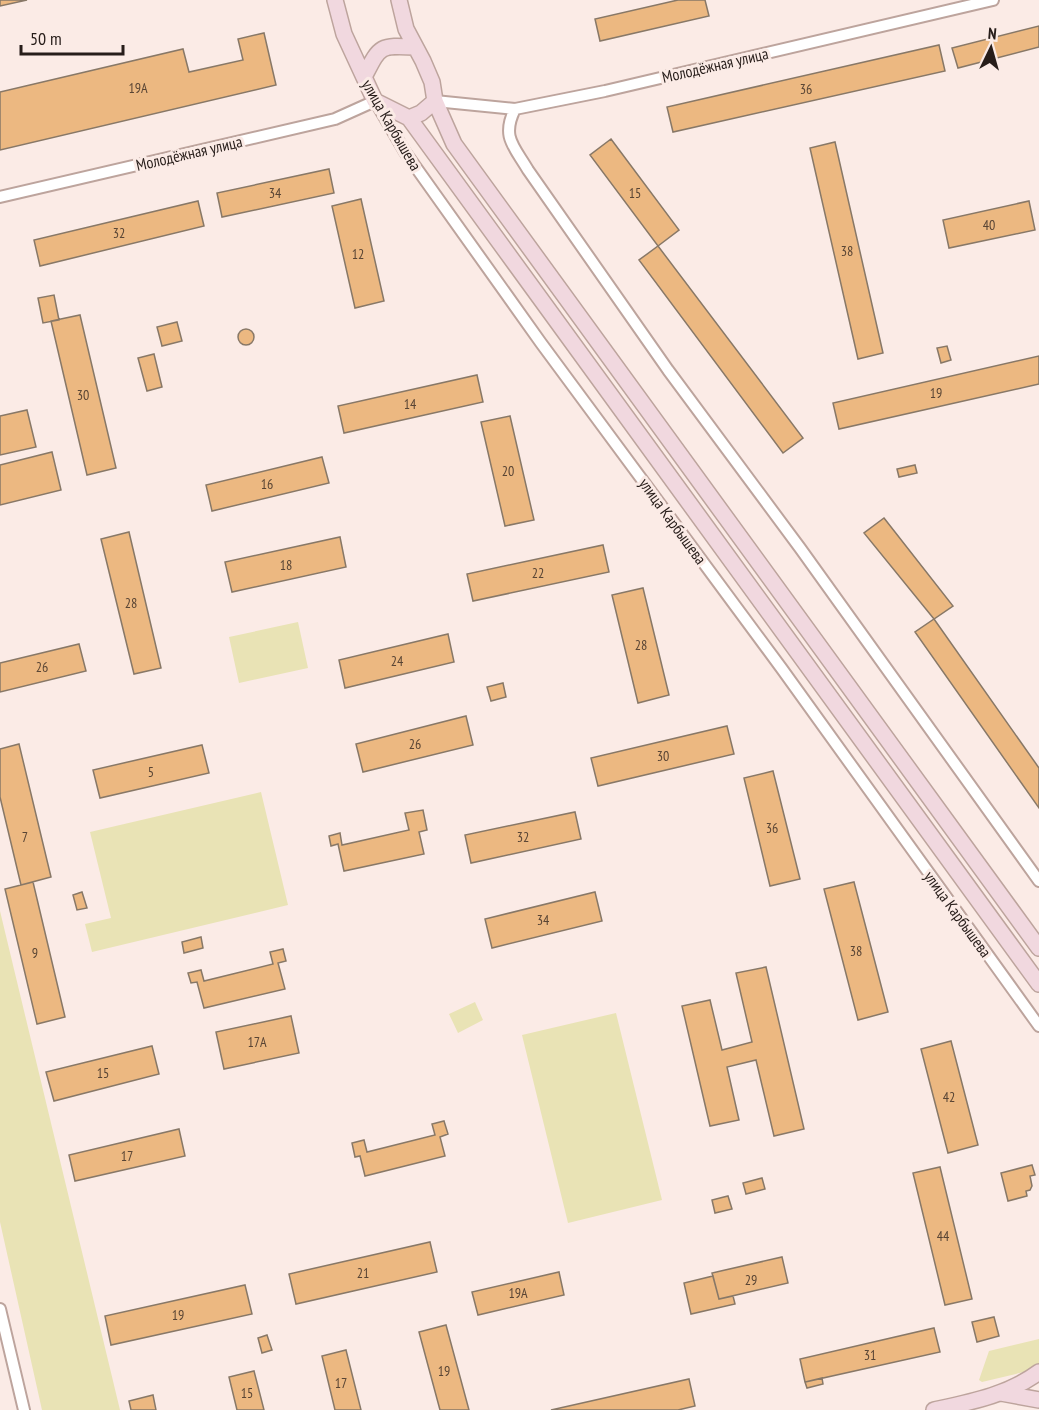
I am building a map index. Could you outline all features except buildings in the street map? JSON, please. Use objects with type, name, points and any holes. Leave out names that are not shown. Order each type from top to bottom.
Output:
[{"type":"street","name":"улица Карбышева","points":[[335,0],[344,34],[375,101],[405,152],[541,343],[782,669],[1039,1026]]},
{"type":"street","points":[[399,0],[406,29],[432,82],[435,101],[454,144],[1039,948]]},
{"type":"street","name":"Молодёжная улица","points":[[435,101],[515,109],[616,88],[993,0]]},
{"type":"street","points":[[364,77],[376,52],[386,46],[414,47]]},
{"type":"street","points":[[375,101],[409,118],[421,113],[435,101]]},
{"type":"street","name":"Молодёжная улица","points":[[0,197],[335,119],[375,101]]},
{"type":"street","points":[[515,109],[509,121],[508,136],[528,170],[661,360],[800,548],[1039,881]]},
{"type":"street","name":"улица Карбышева","points":[[409,118],[1039,984]]},
{"type":"street","points":[[0,1309],[24,1410]]},
{"type":"street","points":[[934,1410],[1001,1393],[1029,1380],[1039,1372]]},
{"type":"street","points":[[1001,1393],[1039,1400]]},
{"type":"shaded area","points":[[298,622],[308,668],[239,683],[229,637]]},
{"type":"shaded area","points":[[261,792],[288,905],[92,952],[85,924],[111,918],[90,832]]},
{"type":"shaded area","points":[[0,911],[120,1410],[42,1410],[0,1222]]},
{"type":"shaded area","points":[[475,1002],[483,1020],[458,1033],[449,1014]]},
{"type":"shaded area","points":[[616,1013],[662,1200],[568,1223],[522,1035]]},
{"type":"shaded area","points":[[1039,1339],[1039,1363],[1028,1371],[982,1382],[979,1380],[989,1351]]}]
